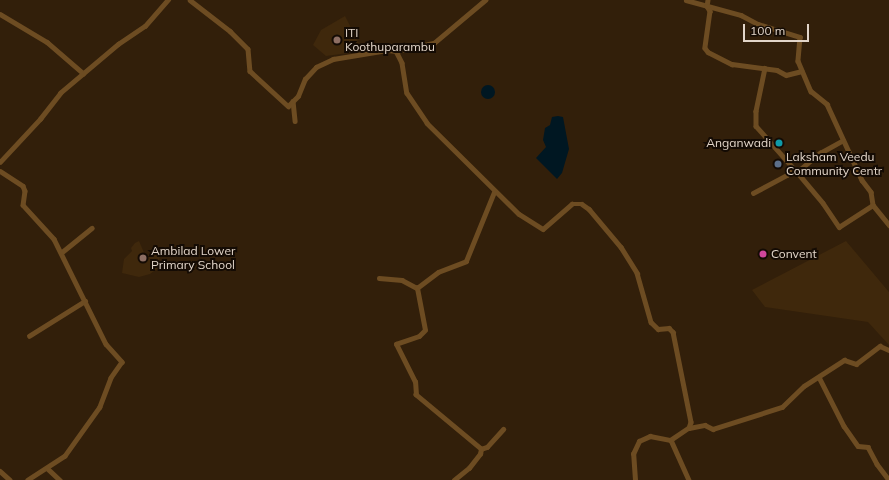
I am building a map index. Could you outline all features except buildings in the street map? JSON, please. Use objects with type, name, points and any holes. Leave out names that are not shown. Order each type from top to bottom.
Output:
[{"type":"street","points":[[0,162],[40,119],[60,94],[83,73],[145,26],[168,0]]},
{"type":"street","points":[[190,0],[230,31],[248,49],[250,71],[288,106],[316,67],[333,60],[388,50],[396,51],[434,42],[485,0]]},
{"type":"street","points":[[686,0],[707,6],[711,5],[741,15],[765,26],[800,37],[798,61],[811,91],[827,104],[843,140],[870,192],[874,205],[889,225]]},
{"type":"street","points":[[708,0],[707,6],[710,11],[705,48],[708,52],[732,64],[777,70],[786,75],[802,71]]},
{"type":"street","points":[[0,14],[47,42],[83,73]]},
{"type":"street","points":[[396,51],[402,63],[407,93],[427,123],[494,192],[519,214],[543,229],[566,207],[582,204],[621,247],[637,273],[651,322],[658,329],[670,328],[673,332],[691,422],[689,428]]},
{"type":"street","points":[[765,68],[756,111],[756,126],[823,203],[839,227],[874,205]]},
{"type":"street","points":[[292,101],[295,121]]},
{"type":"street","points":[[753,193],[787,176],[820,153],[843,140]]},
{"type":"street","points":[[0,171],[23,186],[25,191],[23,205],[62,252],[106,344],[122,362],[111,378],[100,407],[65,456],[28,480]]},
{"type":"street","points":[[417,288],[438,272],[466,261],[494,192]]},
{"type":"street","points":[[62,252],[92,228]]},
{"type":"street","points":[[379,278],[402,280],[417,288],[426,330],[419,336],[396,344],[396,347],[415,382],[416,395],[481,449]]},
{"type":"street","points":[[29,336],[85,301]]},
{"type":"street","points":[[635,480],[633,454],[638,441],[650,436],[672,440],[689,428],[705,424],[713,429],[782,407],[804,386],[844,360],[856,364],[880,346],[889,350]]},
{"type":"street","points":[[819,377],[844,426],[858,446],[868,447],[877,464],[889,480]]},
{"type":"street","points":[[481,449],[487,447],[503,429]]},
{"type":"street","points":[[672,440],[689,480]]},
{"type":"street","points":[[454,480],[469,468],[480,454],[481,449]]},
{"type":"street","points":[[47,468],[60,480]]},
{"type":"street","points":[[0,471],[10,480]]},
{"type":"shaded area","name":"ITI Koothuparambu","points":[[345,16],[363,51],[326,56],[313,45],[321,30]]},
{"type":"shaded area","name":"Ambilad Lower Primary School","points":[[139,241],[145,255],[160,255],[158,268],[150,274],[139,277],[122,273],[124,259],[132,251],[131,248],[135,243]]},
{"type":"shaded area","points":[[846,241],[889,292],[889,345],[868,322],[765,307],[752,290]]},
{"type":"water","points":[[488,85],[493,87],[495,92],[493,97],[488,99],[483,97],[481,92],[483,87]]},
{"type":"water","points":[[552,117],[563,117],[569,149],[562,173],[557,179],[536,158],[546,147],[543,140],[545,128],[550,125]]},
{"type":"place","name":"ITI Koothuparambu","points":[[337,40]]},
{"type":"place","name":"Anganwadi","points":[[779,143]]},
{"type":"place","name":"Laksham Veedu Community Centr","points":[[778,164]]},
{"type":"place","name":"Convent","points":[[763,254]]},
{"type":"place","name":"Ambilad Lower Primary School","points":[[143,258]]}]
